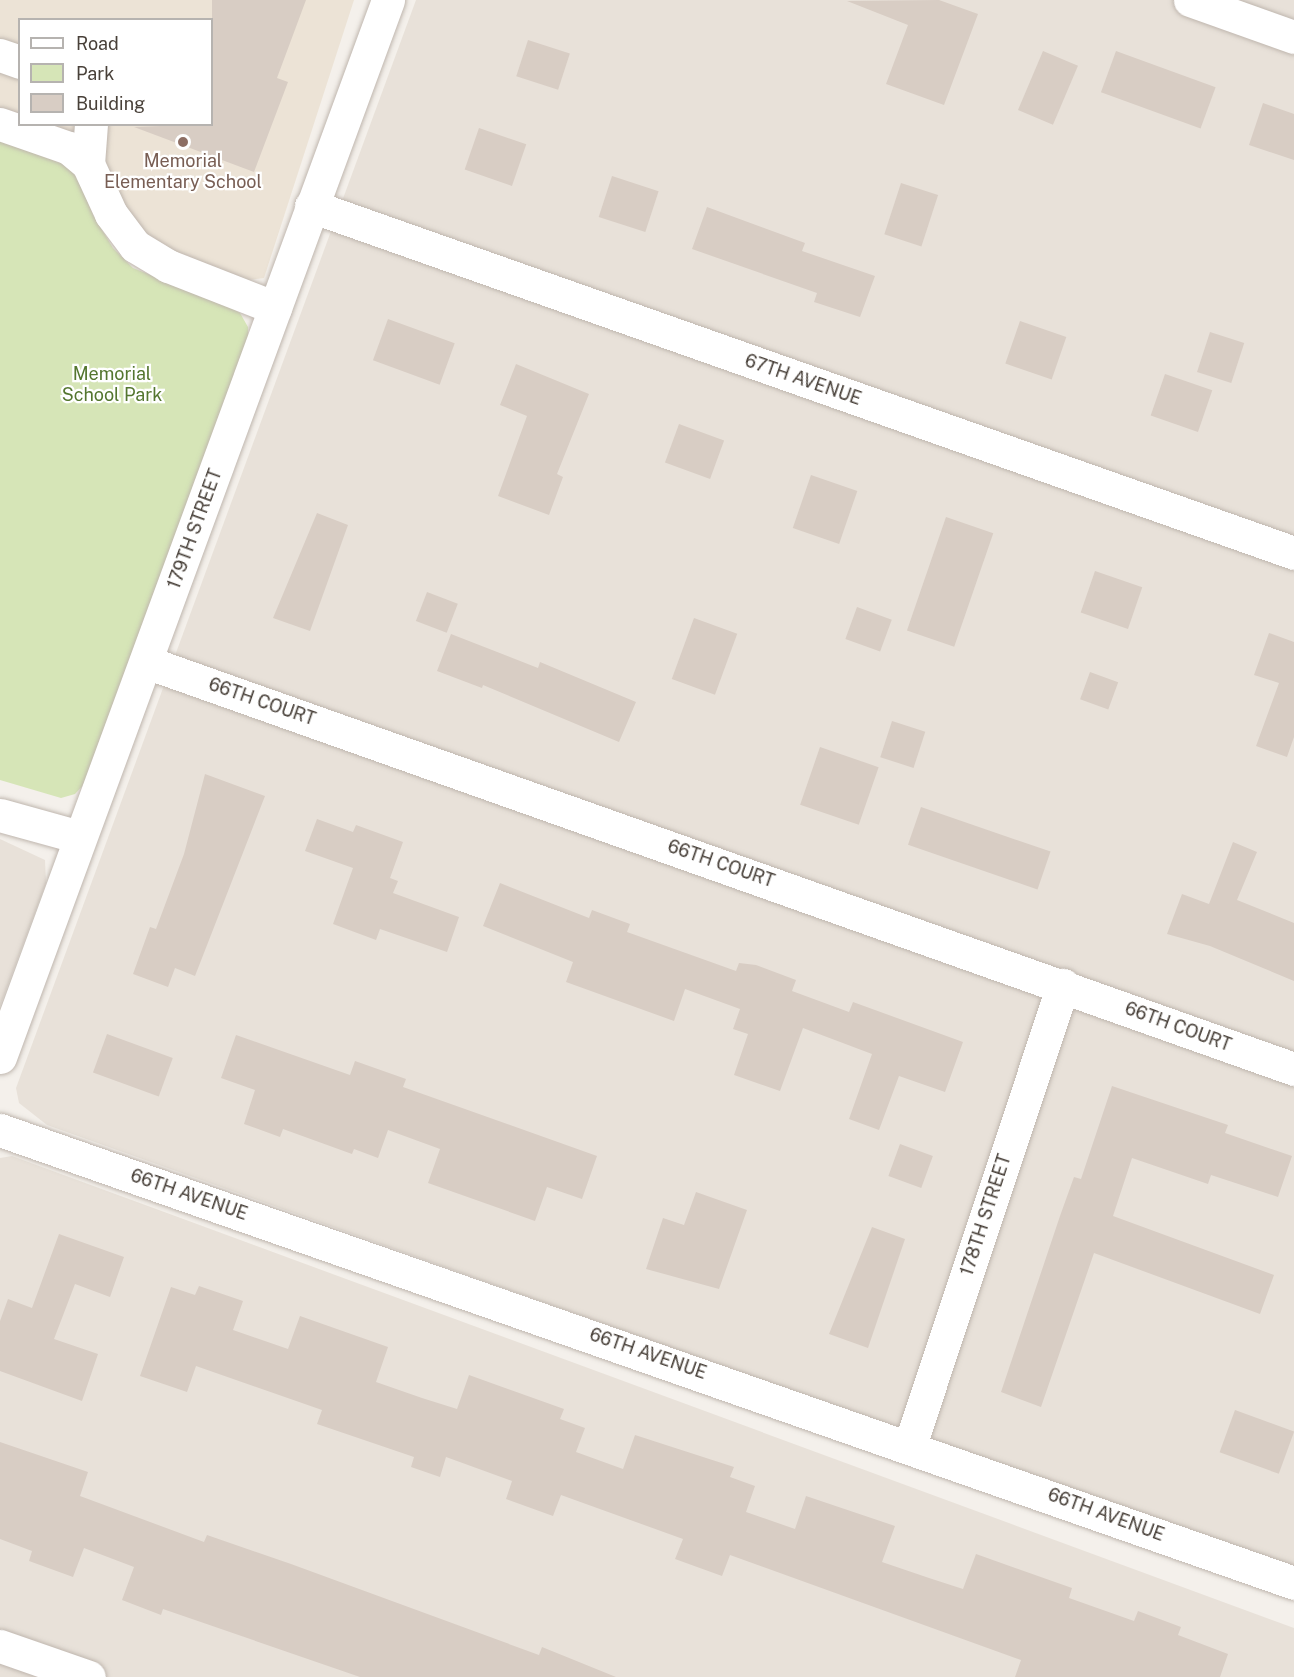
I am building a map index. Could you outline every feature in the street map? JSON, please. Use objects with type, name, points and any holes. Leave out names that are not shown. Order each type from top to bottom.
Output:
[{"type":"street","name":"179TH STREET","points":[[0,1058],[387,0]]},
{"type":"street","points":[[1190,0],[1294,37]]},
{"type":"street","points":[[0,55],[18,62]]},
{"type":"street","points":[[0,124],[69,148],[88,164],[111,214],[135,246],[168,266],[275,308]]},
{"type":"street","points":[[88,164],[91,126]]},
{"type":"street","name":"67TH AVENUE","points":[[311,206],[1294,553]]},
{"type":"street","name":"66TH COURT","points":[[146,662],[1294,1069]]},
{"type":"street","points":[[0,815],[80,837]]},
{"type":"street","name":"178TH STREET","points":[[910,1445],[1063,986]]},
{"type":"street","name":"66TH AVENUE","points":[[0,1130],[910,1445],[1294,1583]]},
{"type":"street","points":[[0,1646],[89,1677]]},
{"type":"shaded area","name":"Memorial Elementary School","points":[[0,0],[354,0],[264,278],[241,281],[148,245],[114,199],[105,159],[0,120]]},
{"type":"shaded area","points":[[416,0],[1294,0],[1294,1570],[47,1125],[19,1103],[16,1088]]},
{"type":"shaded area","points":[[0,839],[45,860],[46,883],[0,1006]]},
{"type":"shaded area","points":[[12,1156],[1294,1628],[1294,1677],[0,1677],[0,1158]]},
{"type":"green space","name":"Memorial School Park","points":[[0,139],[75,169],[93,215],[113,248],[133,268],[227,305],[240,313],[248,327],[248,342],[88,780],[75,794],[61,798],[0,780]]},
{"type":"building","points":[[212,0],[306,0],[277,78],[288,82],[254,172],[134,127],[213,126]]},
{"type":"building","points":[[939,0],[978,14],[944,105],[886,84],[908,25],[847,1]]},
{"type":"building","points":[[528,40],[570,54],[558,90],[516,76]]},
{"type":"building","points":[[1043,51],[1078,66],[1053,125],[1018,110]]},
{"type":"building","points":[[1116,51],[1216,87],[1201,129],[1101,92]]},
{"type":"building","points":[[1263,103],[1294,114],[1294,160],[1249,145]]},
{"type":"building","points":[[479,128],[526,144],[512,186],[465,170]]},
{"type":"building","points":[[612,176],[659,191],[645,232],[599,217]]},
{"type":"building","points":[[901,183],[938,195],[921,246],[884,234]]},
{"type":"building","points":[[707,207],[805,243],[802,251],[875,276],[860,317],[814,302],[817,293],[692,249]]},
{"type":"building","points":[[388,319],[455,343],[440,385],[373,360]]},
{"type":"building","points":[[1020,321],[1066,337],[1052,380],[1005,364]]},
{"type":"building","points":[[1210,332],[1244,343],[1231,383],[1197,372]]},
{"type":"building","points":[[516,364],[589,394],[557,474],[563,477],[549,515],[498,496],[527,416],[500,405]]},
{"type":"building","points":[[1165,374],[1212,390],[1198,432],[1151,416]]},
{"type":"building","points":[[679,424],[724,440],[710,479],[665,463]]},
{"type":"building","points":[[811,475],[857,491],[839,544],[793,528]]},
{"type":"building","points":[[317,513],[348,525],[310,631],[273,618]]},
{"type":"building","points":[[946,517],[993,533],[954,647],[907,630]]},
{"type":"building","points":[[1095,571],[1142,587],[1128,629],[1081,613]]},
{"type":"building","points":[[427,592],[458,604],[447,633],[416,621]]},
{"type":"building","points":[[857,607],[892,620],[880,652],[845,639]]},
{"type":"building","points":[[694,618],[737,634],[715,695],[672,679]]},
{"type":"building","points":[[1269,633],[1294,642],[1294,737],[1287,757],[1256,746],[1279,683],[1254,675]]},
{"type":"building","points":[[451,634],[538,668],[540,662],[636,702],[619,742],[483,685],[482,688],[437,671]]},
{"type":"building","points":[[1090,672],[1118,682],[1108,710],[1080,699]]},
{"type":"building","points":[[892,721],[925,732],[914,768],[880,757]]},
{"type":"building","points":[[820,747],[879,767],[859,825],[800,805]]},
{"type":"building","points":[[205,774],[265,796],[195,976],[175,968],[168,987],[133,974],[150,927],[156,929],[184,854]]},
{"type":"building","points":[[921,807],[1051,852],[1038,889],[908,845]]},
{"type":"building","points":[[317,819],[353,832],[356,825],[403,842],[390,878],[398,881],[393,893],[459,917],[447,952],[380,929],[376,940],[333,924],[353,868],[305,851]]},
{"type":"building","points":[[1233,842],[1257,852],[1237,900],[1294,923],[1294,981],[1210,946],[1167,934],[1182,894],[1209,904]]},
{"type":"building","points":[[500,883],[589,918],[592,910],[630,924],[627,932],[736,971],[739,963],[756,965],[796,980],[792,991],[849,1012],[853,1002],[963,1042],[945,1092],[899,1076],[879,1130],[849,1119],[872,1054],[803,1028],[780,1091],[734,1075],[748,1034],[733,1029],[740,1009],[685,989],[674,1021],[566,982],[573,962],[483,926]]},
{"type":"building","points":[[107,1034],[173,1058],[159,1096],[93,1073]]},
{"type":"building","points":[[236,1035],[350,1075],[355,1061],[406,1079],[403,1087],[597,1156],[582,1199],[547,1187],[535,1221],[428,1183],[440,1149],[388,1130],[378,1158],[354,1149],[352,1154],[283,1129],[280,1137],[244,1124],[255,1090],[221,1078]]},
{"type":"building","points":[[1112,1086],[1228,1125],[1225,1133],[1292,1156],[1278,1197],[1211,1175],[1208,1184],[1132,1158],[1113,1216],[1274,1275],[1260,1314],[1094,1253],[1041,1407],[1001,1392],[1074,1177],[1081,1179]]},
{"type":"building","points":[[900,1144],[933,1156],[921,1188],[888,1176]]},
{"type":"building","points":[[696,1192],[747,1210],[719,1289],[646,1269],[663,1218],[684,1225]]},
{"type":"building","points":[[872,1227],[905,1239],[868,1348],[829,1334]]},
{"type":"building","points":[[59,1234],[124,1257],[110,1297],[75,1284],[54,1339],[98,1354],[82,1401],[0,1371],[0,1321],[8,1299],[32,1308]]},
{"type":"building","points":[[199,1286],[243,1301],[233,1330],[288,1349],[300,1316],[388,1347],[376,1382],[422,1398],[457,1409],[469,1375],[564,1409],[560,1419],[585,1428],[576,1452],[623,1469],[635,1435],[734,1467],[730,1477],[755,1486],[746,1512],[795,1529],[806,1496],[895,1526],[882,1562],[963,1589],[976,1554],[1072,1588],[1069,1598],[1134,1621],[1138,1611],[1181,1627],[1178,1635],[1228,1654],[1220,1677],[1015,1677],[1021,1660],[730,1555],[722,1576],[675,1559],[683,1539],[561,1495],[553,1516],[506,1499],[512,1481],[446,1457],[440,1477],[411,1467],[414,1457],[317,1424],[322,1410],[196,1366],[187,1392],[140,1376],[171,1287],[195,1295]]},
{"type":"building","points":[[1235,1410],[1294,1431],[1279,1474],[1220,1452]]},
{"type":"building","points":[[0,1442],[88,1472],[80,1496],[204,1542],[207,1535],[291,1564],[539,1655],[542,1647],[616,1677],[360,1677],[163,1609],[161,1615],[122,1600],[134,1567],[84,1548],[73,1577],[29,1561],[32,1551],[0,1539]]},
{"type":"place","name":"Memorial Elementary School","points":[[183,142]]}]
